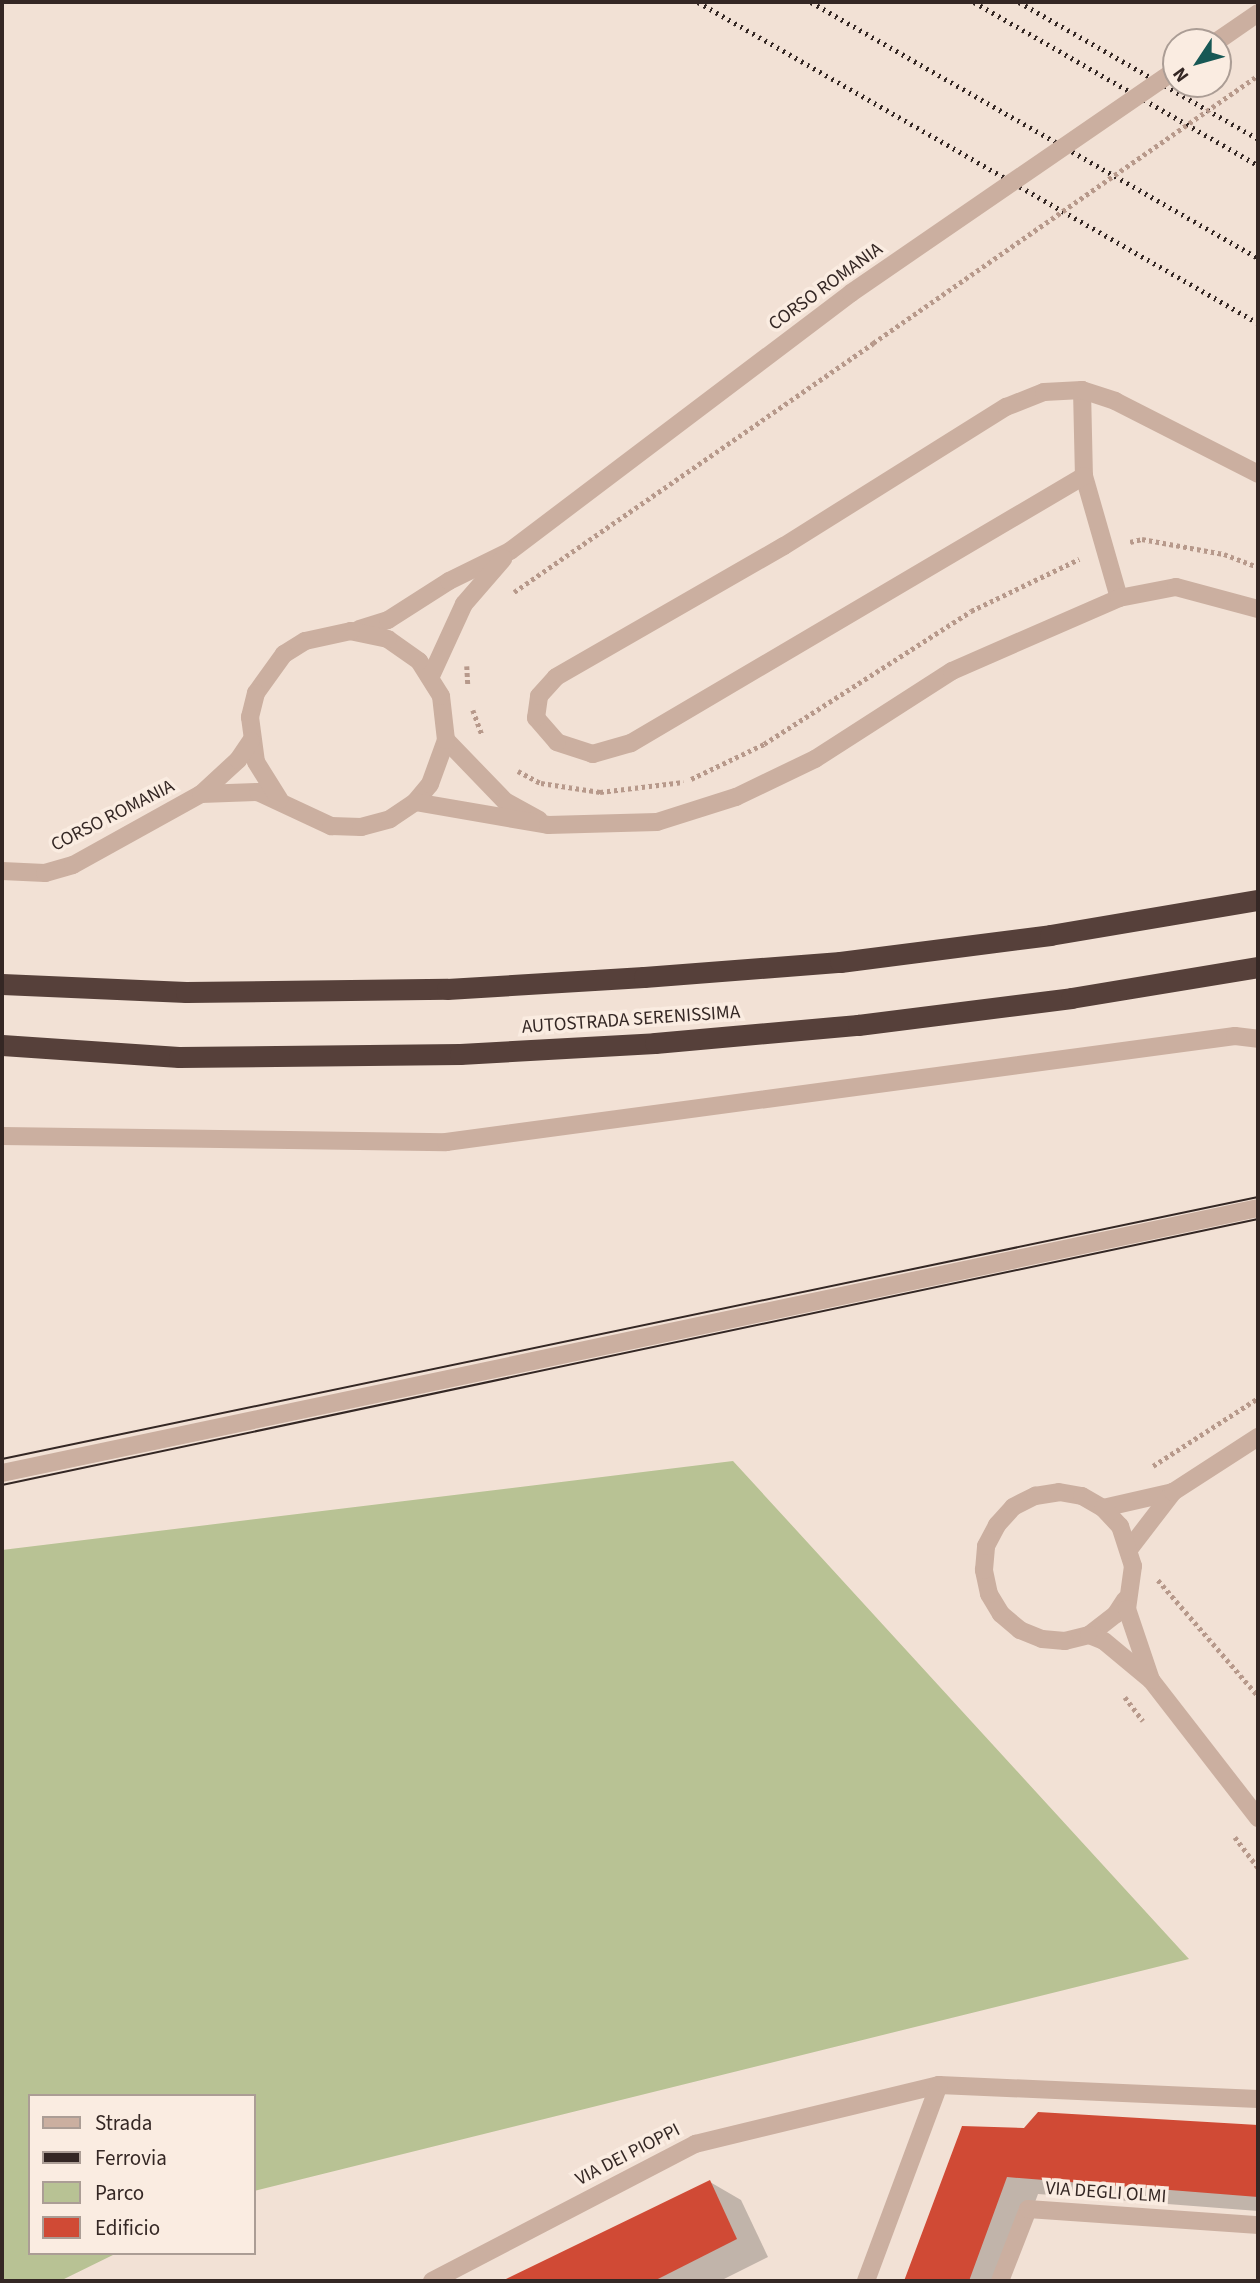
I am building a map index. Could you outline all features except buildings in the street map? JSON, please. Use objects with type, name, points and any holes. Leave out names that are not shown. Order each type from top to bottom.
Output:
[{"type":"highway","points":[[2,985],[255,991],[447,989],[644,977],[840,962],[1049,934],[1258,900]]},
{"type":"highway","name":"AUTOSTRADA SERENISSIMA","points":[[2,1045],[179,1057],[460,1054],[655,1043],[858,1025],[1071,998],[1258,967]]},
{"type":"street","points":[[1232,31],[1258,13]]},
{"type":"street","name":"CORSO ROMANIA","points":[[351,631],[388,620],[449,581],[510,551],[851,293],[1162,80]]},
{"type":"street","points":[[1083,390],[1084,476],[1119,598]]},
{"type":"street","points":[[1084,476],[631,743],[593,754],[557,742],[536,718],[538,696],[556,677],[645,623],[784,546],[1006,407],[1044,392],[1083,390],[1175,428],[1258,474]]},
{"type":"street","name":"CORSO ROMANIA","points":[[431,676],[464,604],[510,551]]},
{"type":"street","points":[[415,802],[548,825],[657,822],[736,797],[815,759],[952,671],[1119,598],[1176,587],[1258,609]]},
{"type":"street","points":[[351,631],[388,639],[419,661],[431,676],[441,696],[446,740],[441,763],[415,802],[390,819],[361,827],[331,826],[303,817],[279,799],[256,762],[251,741],[250,717],[268,672],[305,641],[351,631]]},
{"type":"street","points":[[446,740],[505,801],[548,825]]},
{"type":"street","name":"CORSO ROMANIA","points":[[2,871],[45,873],[73,865],[201,794],[238,760],[251,741]]},
{"type":"street","name":"CORSO ROMANIA","points":[[201,794],[258,792],[279,799]]},
{"type":"street","points":[[2,1136],[446,1142],[1222,1037],[1258,1039]]},
{"type":"street","points":[[2,1473],[1258,1209]]},
{"type":"street","points":[[1130,1548],[1173,1492],[1258,1437]]},
{"type":"street","points":[[1059,1492],[1082,1496],[1103,1507],[1120,1526],[1130,1548],[1133,1566],[1125,1600],[1116,1614],[1089,1635],[1065,1641],[1042,1639],[1020,1630],[1001,1614],[989,1594],[984,1570],[986,1546],[997,1525],[1013,1507],[1035,1496],[1059,1492]]},
{"type":"street","points":[[1103,1507],[1173,1492]]},
{"type":"street","points":[[1125,1600],[1151,1680]]},
{"type":"street","points":[[1089,1635],[1104,1642],[1151,1680],[1258,1818]]},
{"type":"street","points":[[866,2281],[939,2085]]},
{"type":"street","name":"VIA DEI PIOPPI","points":[[432,2281],[695,2144],[939,2085],[1258,2099]]},
{"type":"street","name":"VIA DEGLI OLMI","points":[[1000,2281],[1028,2208],[1258,2225]]},
{"type":"path","points":[[509,595],[1258,75]]},
{"type":"path","points":[[1119,545],[1142,540],[1224,554],[1258,567]]},
{"type":"path","points":[[1156,1577],[1258,1696]]},
{"type":"green space","points":[[733,1461],[1189,1959],[256,2191],[256,2094],[28,2094],[28,2255],[113,2255],[60,2281],[2,2281],[2,1550]]},
{"type":"tram line","points":[[2,1459],[1258,1197]]},
{"type":"tram line","points":[[2,1485],[1258,1219]]},
{"type":"railway","points":[[698,2],[1258,323]]},
{"type":"railway","points":[[811,2],[1258,258]]},
{"type":"railway","points":[[974,2],[1258,165]]},
{"type":"railway","points":[[1019,2],[1258,139]]}]
